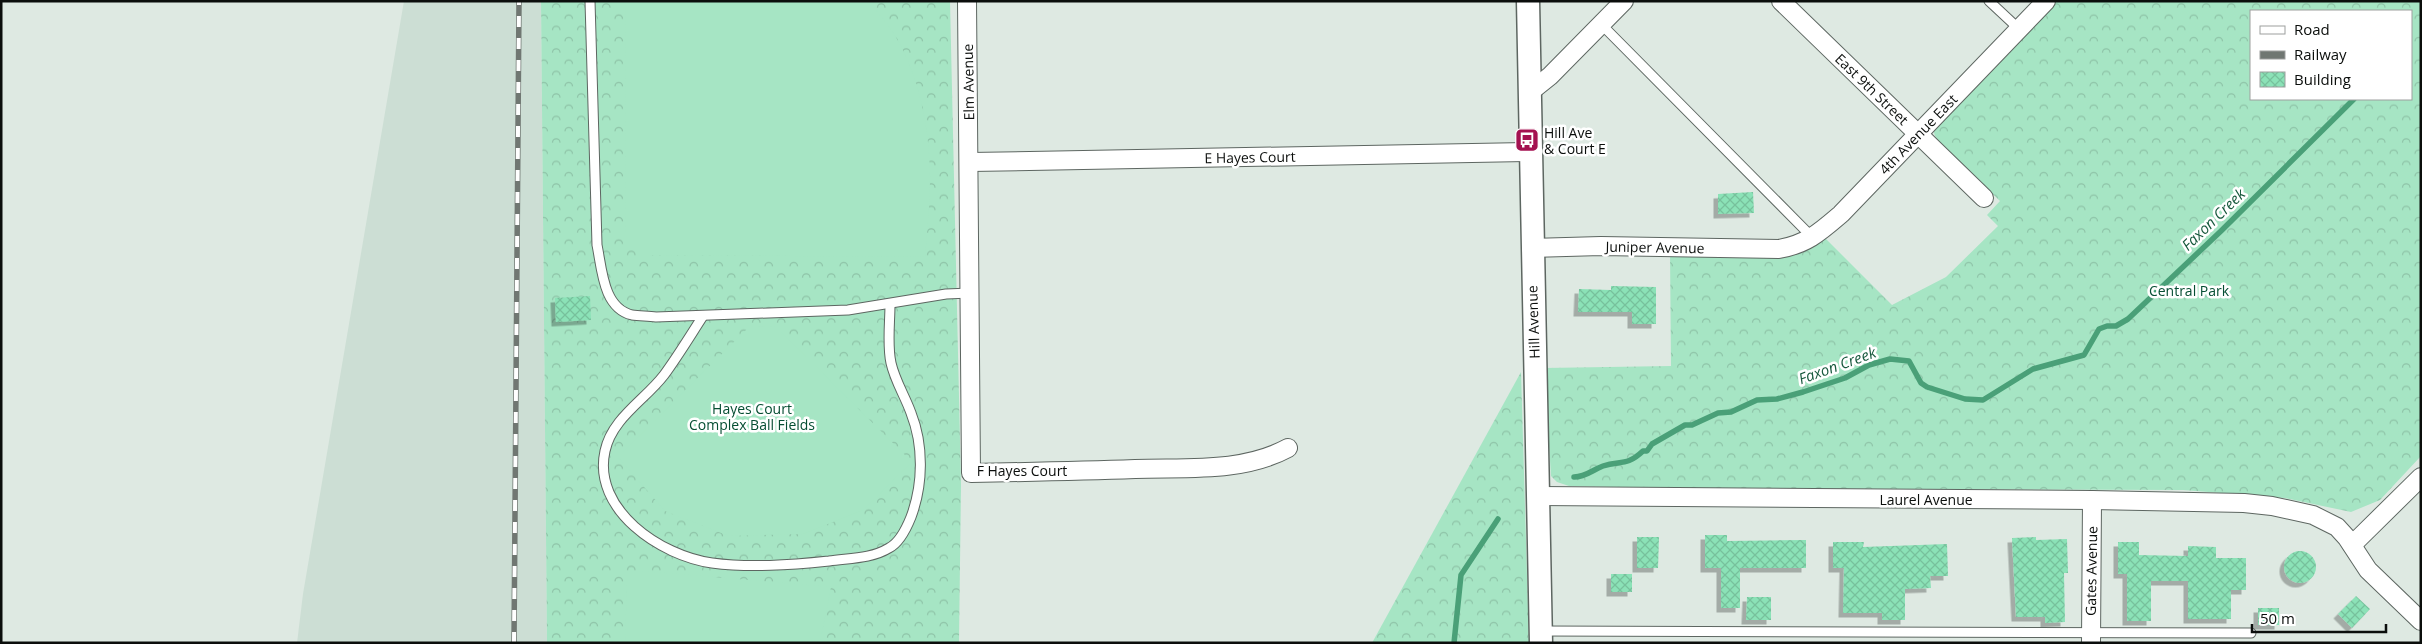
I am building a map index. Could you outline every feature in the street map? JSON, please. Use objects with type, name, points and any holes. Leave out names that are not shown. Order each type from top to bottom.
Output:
[{"type":"street","name":"Elm Avenue","points":[[967,1],[970,162]]},
{"type":"street","name":"Hill Avenue","points":[[1528,1],[1531,248],[1541,637]]},
{"type":"street","points":[[1530,92],[1540,86],[1624,1]]},
{"type":"street","name":"East 9th Street","points":[[1781,1],[1984,198]]},
{"type":"street","name":"4th Avenue East","points":[[1779,249],[1798,246],[1813,238],[1841,214],[2046,1]]},
{"type":"street","name":"E Hayes Court","points":[[970,162],[1531,152]]},
{"type":"street","name":"F Hayes Court","points":[[970,162],[971,473],[1200,467],[1259,460],[1288,448]]},
{"type":"street","name":"Juniper Avenue","points":[[1531,248],[1602,246],[1779,249]]},
{"type":"street","points":[[2421,477],[2352,545],[2368,570],[2421,621]]},
{"type":"street","name":"Laurel Avenue","points":[[1538,496],[2244,503],[2284,507],[2313,514],[2337,527],[2352,545]]},
{"type":"street","name":"Gates Avenue","points":[[2091,638],[2092,500]]},
{"type":"lane","points":[[590,1],[597,245],[604,284],[612,303],[620,310],[631,315],[703,316],[848,310],[946,294],[970,292]]},
{"type":"lane","points":[[1989,1],[2019,30]]},
{"type":"lane","points":[[1601,24],[1813,238]]},
{"type":"lane","points":[[703,316],[663,376],[634,404],[616,428],[605,451],[604,470],[608,490],[619,512],[636,529],[653,540],[688,557],[710,563],[795,564],[873,556],[891,548],[901,537],[911,517],[919,487],[918,435],[912,414],[896,379],[890,360],[890,304]]},
{"type":"lane","points":[[1541,637],[2091,638],[2251,633]]},
{"type":"shaded area","points":[[404,1],[541,1],[547,643],[297,643],[303,594]]},
{"type":"green space","name":"Hayes Court Complex Ball Fields","points":[[541,1],[950,1],[961,485],[959,643],[547,643]]},
{"type":"green space","points":[[626,1],[865,1],[882,17],[896,36],[916,83],[923,108],[927,133],[930,180],[925,257],[646,255],[625,234]]},
{"type":"green space","name":"Central Park","points":[[2057,1],[2421,1],[2421,456],[2380,500],[2351,512],[2285,498],[2183,490],[1655,488],[1569,486],[1557,482],[1551,476],[1544,368],[1671,366],[1670,253],[1802,253],[1825,238],[1892,305],[1946,277],[1998,226],[1987,215],[2000,201],[1942,145],[1935,136],[1933,129],[1935,124]]},
{"type":"green space","points":[[750,326],[776,327],[912,462],[863,510],[803,534],[729,536],[665,511],[618,457]]},
{"type":"green space","points":[[1521,372],[1529,643],[1372,643]]},
{"type":"green space","points":[[641,571],[831,587],[820,643],[625,643],[627,585]]},
{"type":"building","points":[[1753,192],[1754,213],[1718,214],[1718,194]]},
{"type":"building","points":[[1611,286],[1656,287],[1656,324],[1632,324],[1632,312],[1578,312],[1579,289],[1611,290]]},
{"type":"building","points":[[590,296],[591,320],[556,322],[555,298]]},
{"type":"building","points":[[1705,535],[1727,535],[1727,541],[1806,540],[1806,568],[1740,568],[1740,608],[1721,608],[1721,568],[1705,568]]},
{"type":"building","points":[[1637,537],[1659,537],[1658,568],[1637,568]]},
{"type":"building","points":[[2036,537],[2036,540],[2067,539],[2068,573],[2064,573],[2065,622],[2045,623],[2045,617],[2016,617],[2012,538]]},
{"type":"building","points":[[1833,542],[1864,542],[1863,547],[1947,544],[1948,576],[1930,576],[1931,588],[1905,589],[1905,620],[1882,620],[1882,613],[1843,613],[1844,568],[1833,568]]},
{"type":"building","points":[[2118,542],[2139,542],[2139,555],[2188,556],[2188,546],[2216,547],[2216,558],[2246,558],[2246,590],[2231,590],[2231,619],[2188,619],[2188,581],[2151,581],[2151,621],[2127,621],[2127,574],[2118,574]]},
{"type":"building","points":[[2300,551],[2311,556],[2316,567],[2311,578],[2300,583],[2289,578],[2284,567],[2289,556]]},
{"type":"building","points":[[1611,574],[1632,574],[1632,592],[1611,592]]},
{"type":"building","points":[[2356,596],[2370,609],[2352,628],[2338,614]]},
{"type":"building","points":[[1747,597],[1771,597],[1771,620],[1746,620]]},
{"type":"building","points":[[2258,608],[2279,608],[2279,625],[2258,625]]},
{"type":"waterway","name":"Faxon Creek","points":[[1574,477],[1586,475],[1609,464],[1632,459],[1643,451],[1647,451],[1652,444],[1685,425],[1692,425],[1718,413],[1731,412],[1757,400],[1777,399],[1803,392],[1845,378],[1869,365],[1890,359],[1909,361],[1921,383],[1927,387],[1965,399],[1983,400],[2033,369],[2084,355],[2099,329],[2107,326],[2116,326],[2128,319],[2221,231],[2353,100]]},
{"type":"waterway","name":"Faxon Creek","points":[[1454,643],[1461,575],[1498,519]]},
{"type":"railway","points":[[514,643],[519,1]]},
{"type":"place","name":"Hill Ave & Court E","points":[[1527,140]]}]
